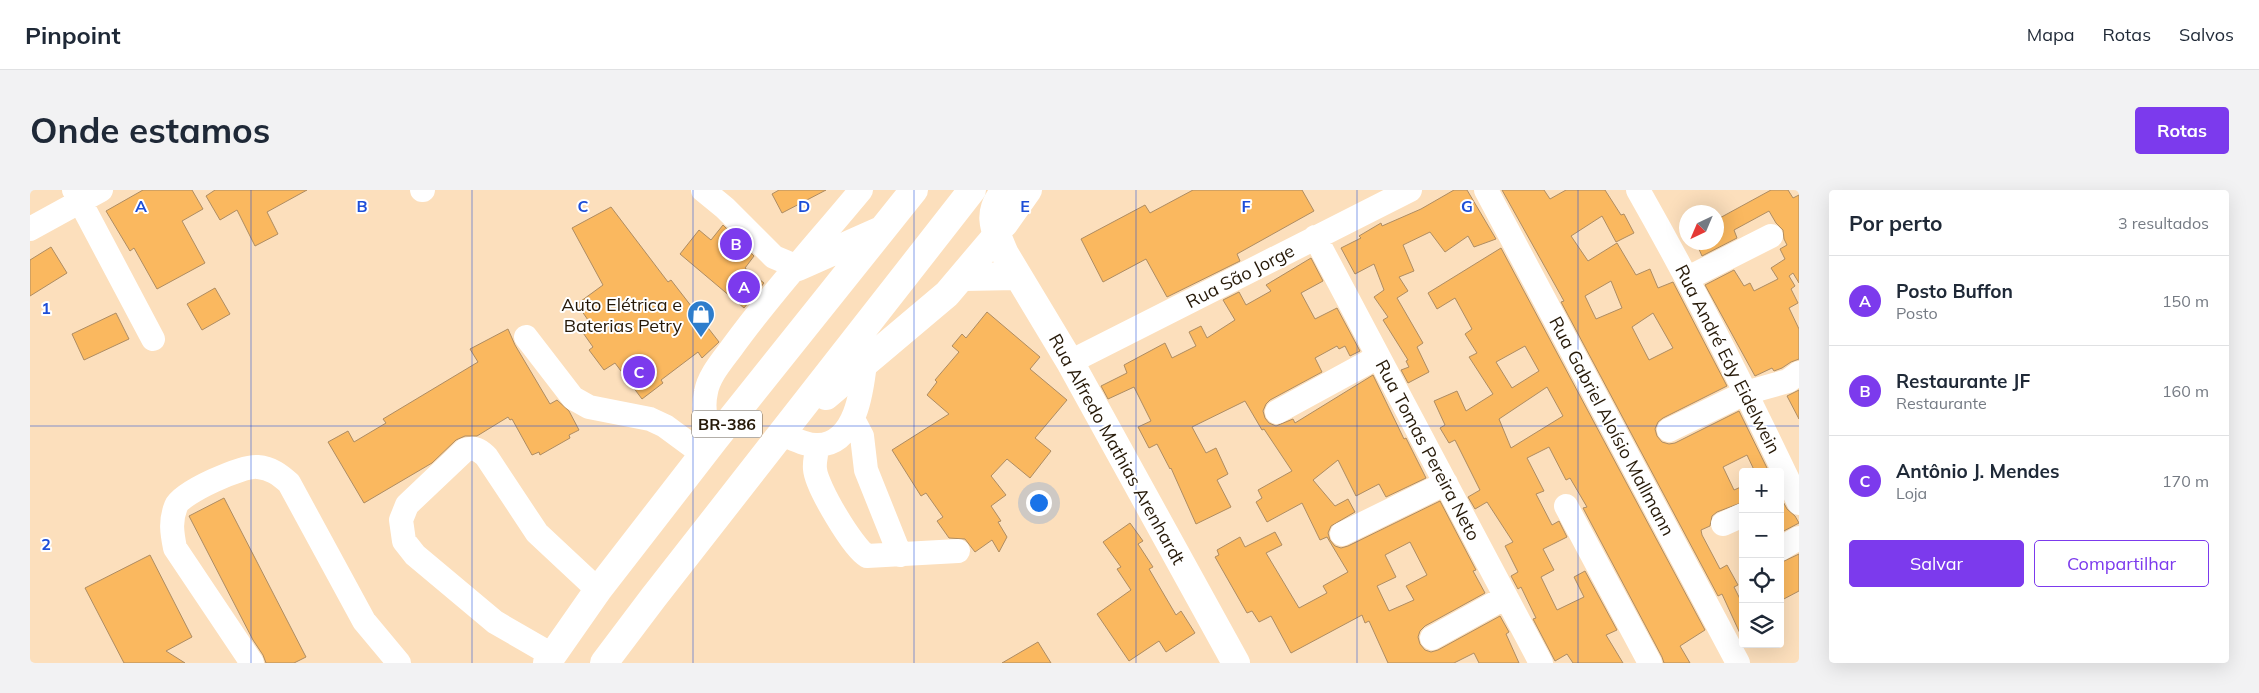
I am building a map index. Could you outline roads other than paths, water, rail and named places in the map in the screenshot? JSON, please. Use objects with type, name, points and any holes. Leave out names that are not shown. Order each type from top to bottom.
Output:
[{"type":"main road","name":"BR-386","points":[[550,659],[598,590],[709,446],[914,190]]},
{"type":"main road","name":"BR-386","points":[[604,663],[972,190]]},
{"type":"main road","name":"Rua Alfredo Mathias Arenhardt","points":[[1006,190],[995,203],[993,211],[997,235],[1017,276],[1070,362],[1236,663]]},
{"type":"main road","points":[[781,434],[931,309],[963,277],[997,235],[1028,190]]},
{"type":"main road","points":[[798,267],[884,228]]},
{"type":"main road","points":[[963,277],[1017,276]]},
{"type":"street","points":[[30,229],[77,196],[102,190]]},
{"type":"street","points":[[703,190],[725,208],[774,257],[798,267]]},
{"type":"street","points":[[709,446],[704,406],[706,390],[714,373],[746,328],[861,190]]},
{"type":"street","name":"Rua Gabriel Aloísio Mallmann","points":[[1486,190],[1738,663]]},
{"type":"street","name":"Rua André Edy Eidelwein","points":[[1638,190],[1688,278],[1756,412],[1793,494]]},
{"type":"street","name":"Rua São Jorge","points":[[1070,362],[1315,238],[1397,193]]},
{"type":"street","points":[[77,196],[152,339]]},
{"type":"street","points":[[1688,278],[1771,236]]},
{"type":"street","name":"Rua Tomas Pereira Neto","points":[[1315,238],[1541,663]]},
{"type":"street","points":[[526,337],[573,398],[589,407],[650,419],[709,446]]},
{"type":"street","points":[[1277,412],[1378,357]]},
{"type":"street","points":[[781,434],[818,445],[828,443],[840,436],[853,418],[863,386],[865,363]]},
{"type":"street","points":[[1669,430],[1745,393],[1788,381],[1799,374]]},
{"type":"street","points":[[853,418],[862,436],[866,470],[900,555]]},
{"type":"street","points":[[818,445],[815,469],[818,482],[852,543],[860,552],[867,556],[958,551]]},
{"type":"street","points":[[550,659],[495,622],[415,555],[404,541],[401,520],[407,505],[465,450],[472,448],[478,450],[486,456],[537,533],[598,590]]},
{"type":"street","points":[[252,663],[175,548],[170,528],[176,504],[191,491],[238,471],[257,467],[276,472],[289,482],[364,621],[399,663]]},
{"type":"street","points":[[1342,534],[1446,483]]},
{"type":"street","points":[[1566,506],[1650,663]]},
{"type":"street","points":[[1784,546],[1799,538]]},
{"type":"street","points":[[1432,638],[1506,596]]},
{"type":"place","name":"Restaurante JF","points":[[736,244]]},
{"type":"place","name":"Posto Buffon","points":[[744,287]]},
{"type":"place","name":"Auto Elétrica e Baterias Petry","points":[[701,338]]},
{"type":"place","name":"Antônio J. Mendes","points":[[639,372]]}]
